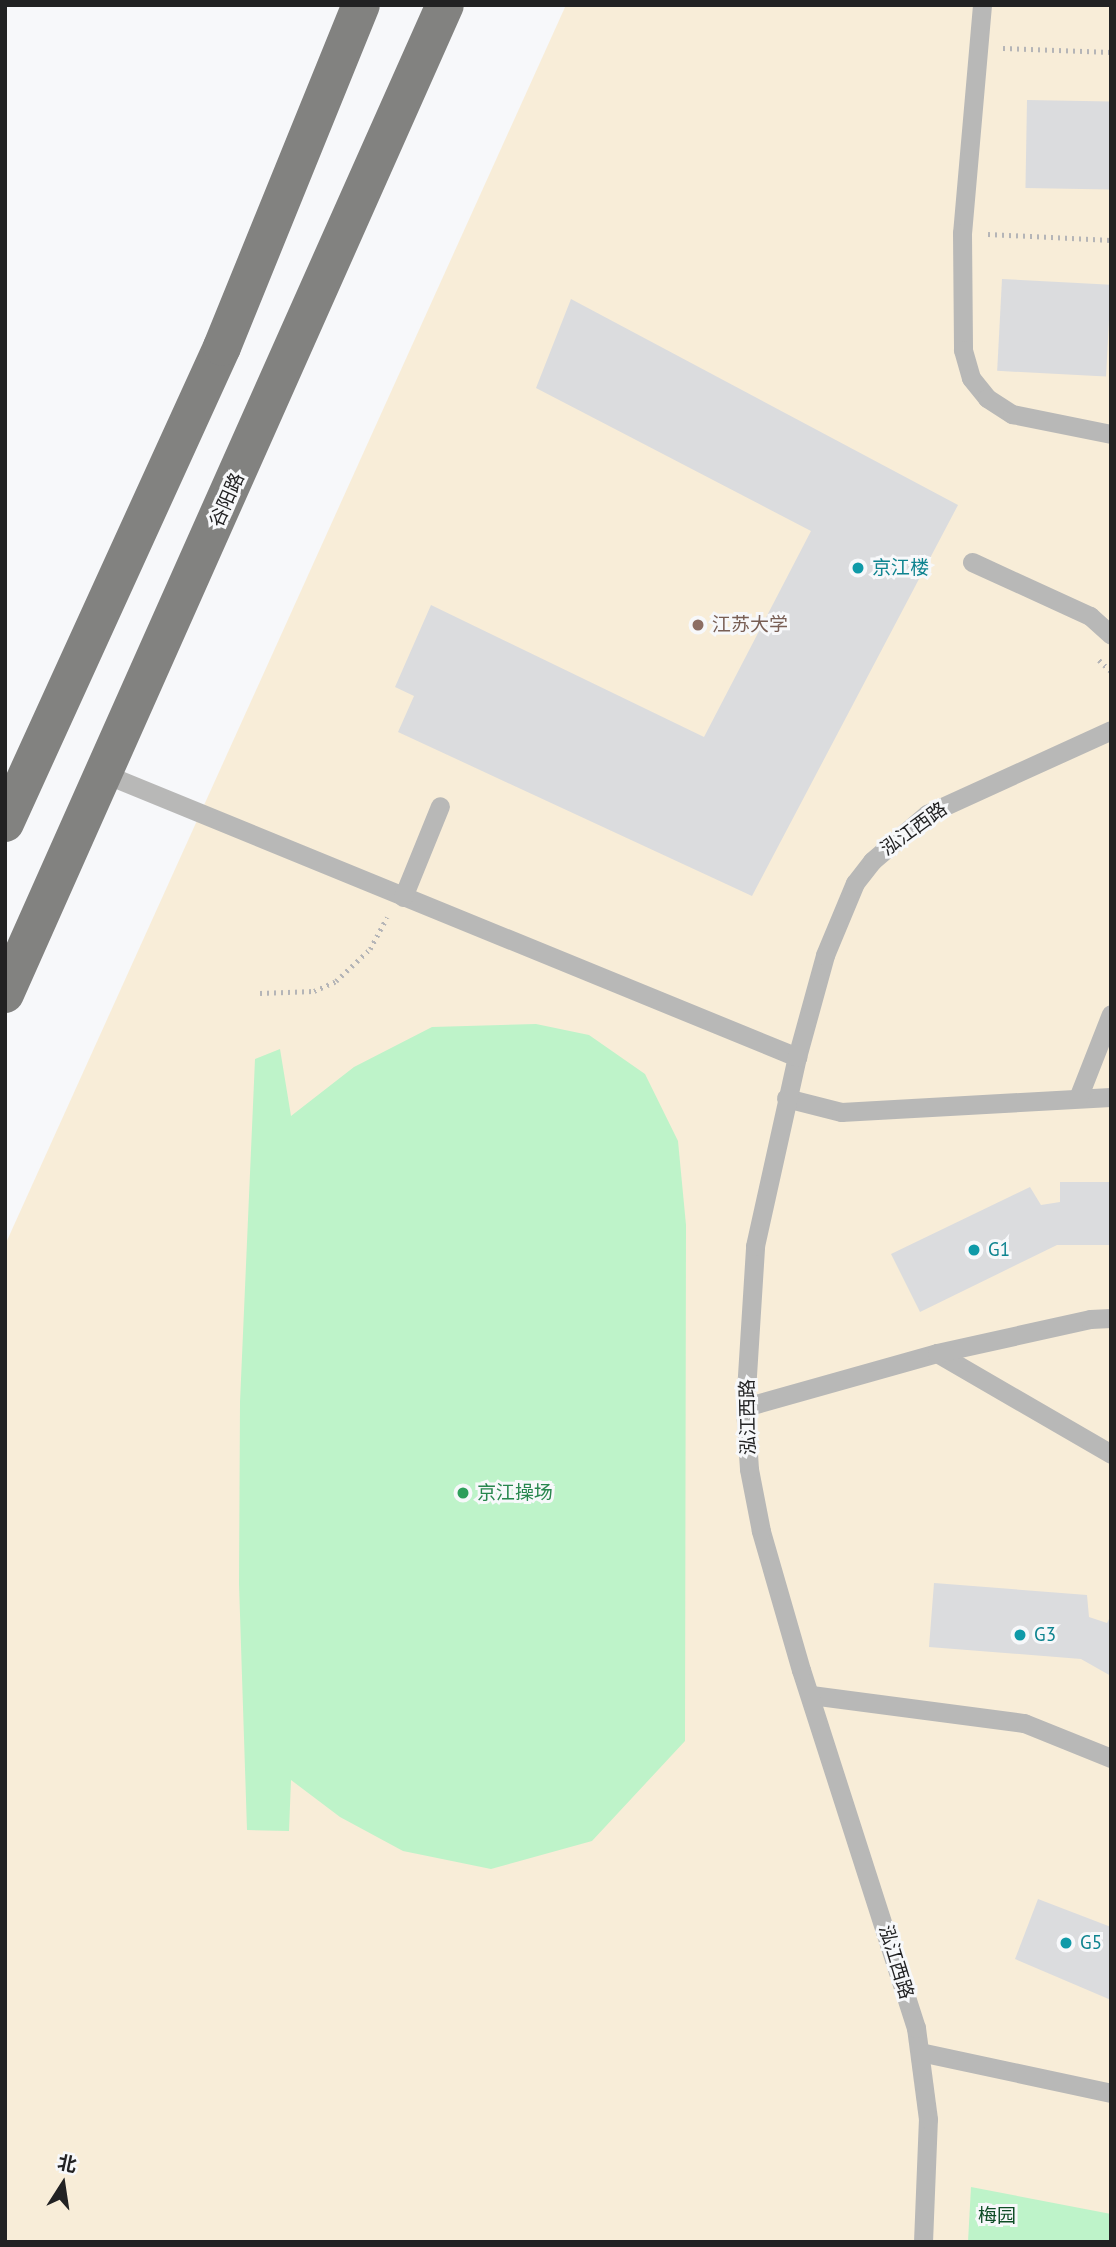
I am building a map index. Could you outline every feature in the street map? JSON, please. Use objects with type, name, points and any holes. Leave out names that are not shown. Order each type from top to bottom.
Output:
[{"type":"main road","points":[[5,823],[222,347],[361,5]]},
{"type":"main road","name":"谷阳路","points":[[5,994],[445,5]]},
{"type":"lane","points":[[982,5],[982,48],[962,233],[963,350],[971,378],[987,398],[1012,414],[1111,434]]},
{"type":"lane","points":[[972,562],[1090,616],[1111,635]]},
{"type":"lane","name":"泓江西路","points":[[923,2242],[928,2119],[920,2052],[905,1987],[761,1531],[749,1468],[745,1407],[755,1246],[797,1057],[830,943],[855,883],[872,861],[927,814],[1111,730]]},
{"type":"lane","points":[[105,774],[797,1057]]},
{"type":"lane","points":[[403,897],[440,806]]},
{"type":"lane","points":[[1078,1098],[1111,1014]]},
{"type":"lane","points":[[786,1098],[841,1112],[1111,1097]]},
{"type":"lane","points":[[745,1407],[937,1353],[1090,1319],[1111,1318]]},
{"type":"lane","points":[[937,1353],[1111,1454]]},
{"type":"lane","points":[[811,1695],[1024,1723],[1111,1758]]},
{"type":"lane","points":[[920,2052],[1111,2093]]},
{"type":"path","points":[[982,48],[1111,52]]},
{"type":"path","points":[[962,233],[1111,240]]},
{"type":"path","points":[[260,993],[314,991],[337,981],[357,964],[380,927]]},
{"type":"shaded area","name":"江苏大学","points":[[566,5],[1111,5],[1111,2242],[5,2242],[5,1245]]},
{"type":"green space","name":"京江操场","points":[[536,1024],[589,1035],[645,1074],[678,1141],[686,1225],[685,1741],[592,1841],[491,1869],[403,1851],[340,1817],[291,1780],[289,1831],[247,1830],[239,1584],[240,1402],[255,1059],[280,1049],[291,1116],[354,1067],[432,1027]]},
{"type":"green space","name":"梅园","points":[[971,2187],[1111,2214],[1111,2242],[968,2242]]},
{"type":"building","points":[[1027,100],[1111,101],[1109,189],[1025,188]]},
{"type":"building","points":[[1002,279],[1111,285],[1106,377],[997,371]]},
{"type":"building","name":"京江楼","points":[[571,299],[958,505],[752,896],[398,732],[414,696],[395,687],[431,605],[704,737],[811,531],[536,388]]},
{"type":"building","name":"G1","points":[[1060,1182],[1111,1182],[1111,1245],[1057,1245],[920,1312],[891,1254],[1030,1187],[1041,1205],[1060,1202]]},
{"type":"building","name":"G3","points":[[934,1583],[1087,1595],[1089,1617],[1107,1623],[1111,1615],[1111,1676],[1081,1659],[929,1647]]},
{"type":"building","name":"G5","points":[[1038,1899],[1111,1927],[1111,2000],[1015,1959]]},
{"type":"place","name":"京江楼","points":[[858,568]]},
{"type":"place","name":"江苏大学","points":[[698,625]]},
{"type":"place","name":"G1","points":[[974,1250]]},
{"type":"place","name":"京江操场","points":[[463,1493]]},
{"type":"place","name":"G3","points":[[1020,1635]]},
{"type":"place","name":"G5","points":[[1066,1943]]}]
